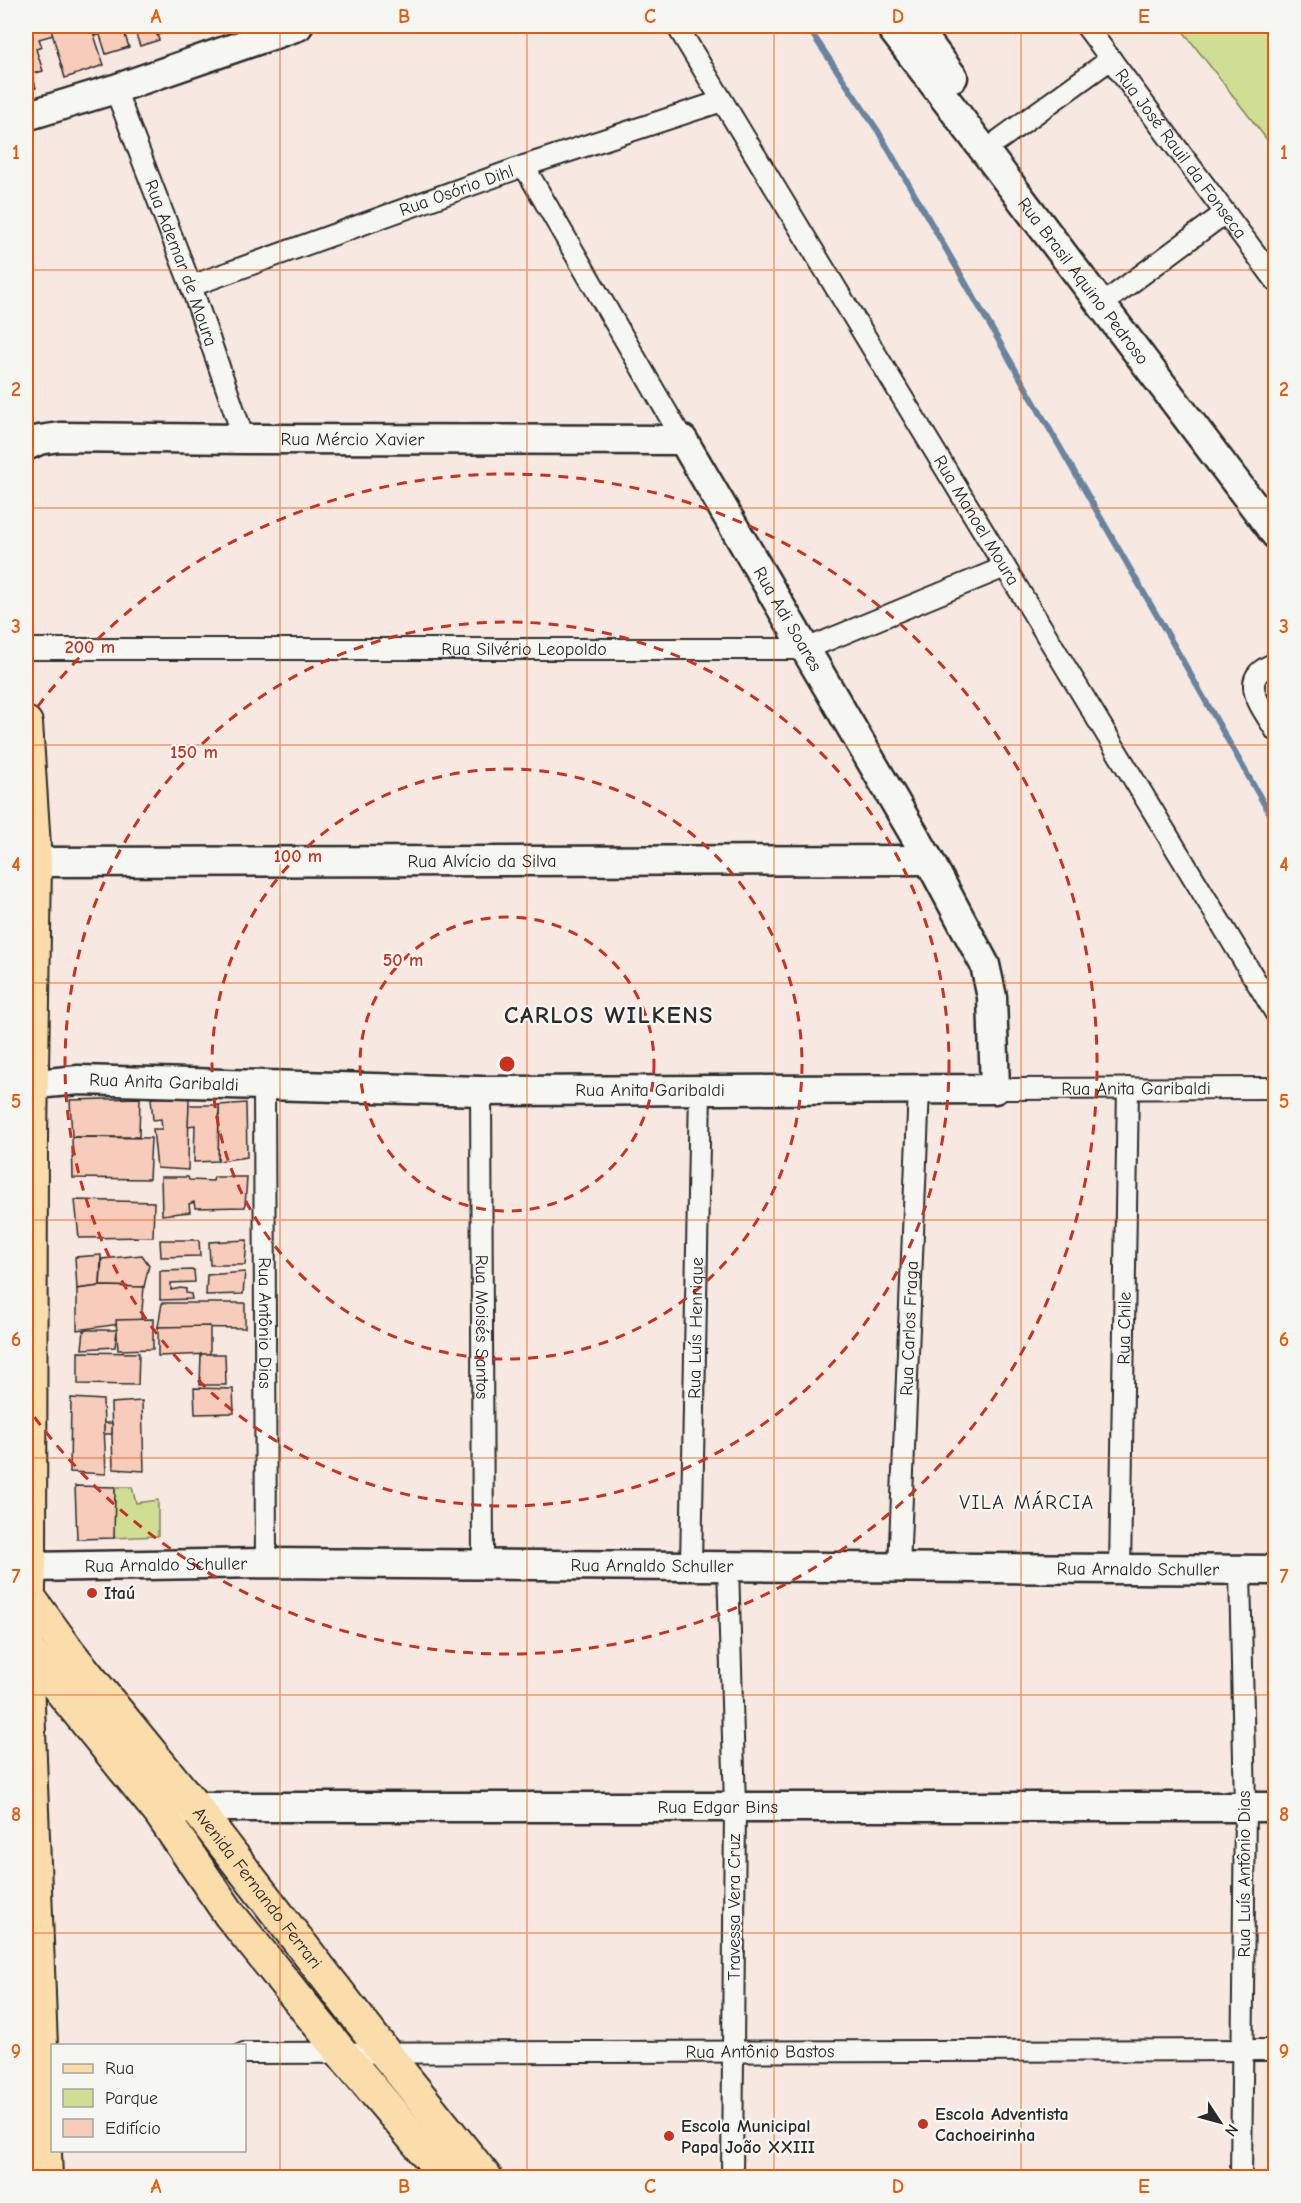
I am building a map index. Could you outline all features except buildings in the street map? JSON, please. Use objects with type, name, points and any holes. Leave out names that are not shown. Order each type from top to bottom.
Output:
[{"type":"main road","points":[[26,723],[35,862],[29,1084],[26,1646]]},
{"type":"main road","name":"Avenida Fernando Ferrari","points":[[28,1586],[71,1655],[195,1807],[385,2053],[486,2178]]},
{"type":"main road","name":"Avenida Fernando Ferrari","points":[[26,1646],[159,1813],[230,1915],[341,2052],[447,2177]]},
{"type":"main road","points":[[26,1653],[30,1928],[46,2054],[45,2178]]},
{"type":"street","name":"Rua Manoel Moura","points":[[677,26],[1275,1014]]},
{"type":"street","name":"Rua Brasil Aquino Pedroso","points":[[890,26],[1275,509]]},
{"type":"street","name":"Rua Brasil Aquino Pedroso","points":[[915,26],[999,140],[1108,300],[1275,535]]},
{"type":"street","name":"Rua José Rauil da Fonseca","points":[[1086,26],[1275,281]]},
{"type":"street","points":[[26,116],[115,89],[281,28]]},
{"type":"street","points":[[999,140],[1111,59]]},
{"type":"street","name":"Rua Ademar de Moura","points":[[115,89],[191,286],[244,440]]},
{"type":"street","name":"Rua Osório Dihl","points":[[191,286],[524,166],[722,101]]},
{"type":"street","name":"Rua Adi Soares","points":[[524,166],[929,860],[985,965],[992,997],[995,1089]]},
{"type":"street","points":[[1108,300],[1225,213]]},
{"type":"street","name":"Rua Mércio Xavier","points":[[26,446],[39,440],[60,437],[244,440],[683,440]]},
{"type":"street","name":"Rua Silvério Leopoldo","points":[[26,649],[806,649],[1005,567]]},
{"type":"street","points":[[1275,663],[1264,667],[1256,674],[1253,686],[1275,731]]},
{"type":"street","name":"Rua Alvício da Silva","points":[[35,862],[929,860]]},
{"type":"street","name":"Rua Anita Garibaldi","points":[[29,1084],[79,1080],[481,1091],[1275,1088]]},
{"type":"street","name":"Rua Antônio Dias","points":[[264,1085],[266,1563]]},
{"type":"street","name":"Rua Chile","points":[[1120,1570],[1128,1088]]},
{"type":"street","name":"Rua Carlos Fraga","points":[[899,1568],[919,1089]]},
{"type":"street","name":"Rua Luís Henrique","points":[[691,1565],[700,1090]]},
{"type":"street","name":"Rua Moisés Santos","points":[[481,1091],[483,1563]]},
{"type":"street","name":"Rua Arnaldo Schuller","points":[[28,1586],[266,1563],[1275,1570]]},
{"type":"street","name":"Travessa Vera Cruz","points":[[728,1565],[735,1806],[732,2178]]},
{"type":"street","name":"Rua Luís Antônio Dias","points":[[1240,1570],[1245,1807],[1241,2178]]},
{"type":"street","name":"Rua Edgar Bins","points":[[159,1813],[195,1807],[1275,1807]]},
{"type":"street","name":"Rua Antônio Bastos","points":[[246,2053],[1275,2050]]},
{"type":"green space","points":[[1179,26],[1275,26],[1275,150]]},
{"type":"green space","points":[[115,1487],[132,1487],[136,1503],[158,1500],[158,1536],[114,1538]]},
{"type":"waterway","points":[[807,26],[878,131],[1276,825]]},
{"type":"place","name":"Itaú","points":[[92,1593]]},
{"type":"place","name":"Escola Adventista Cachoeirinha","points":[[923,2124]]},
{"type":"place","name":"Escola Municipal Papa João XXIII","points":[[669,2136]]},
{"type":"district","name":"CARLOS WILKENS","points":[[609,1015]]},
{"type":"district","name":"VILA MÁRCIA","points":[[1027,1502]]}]
